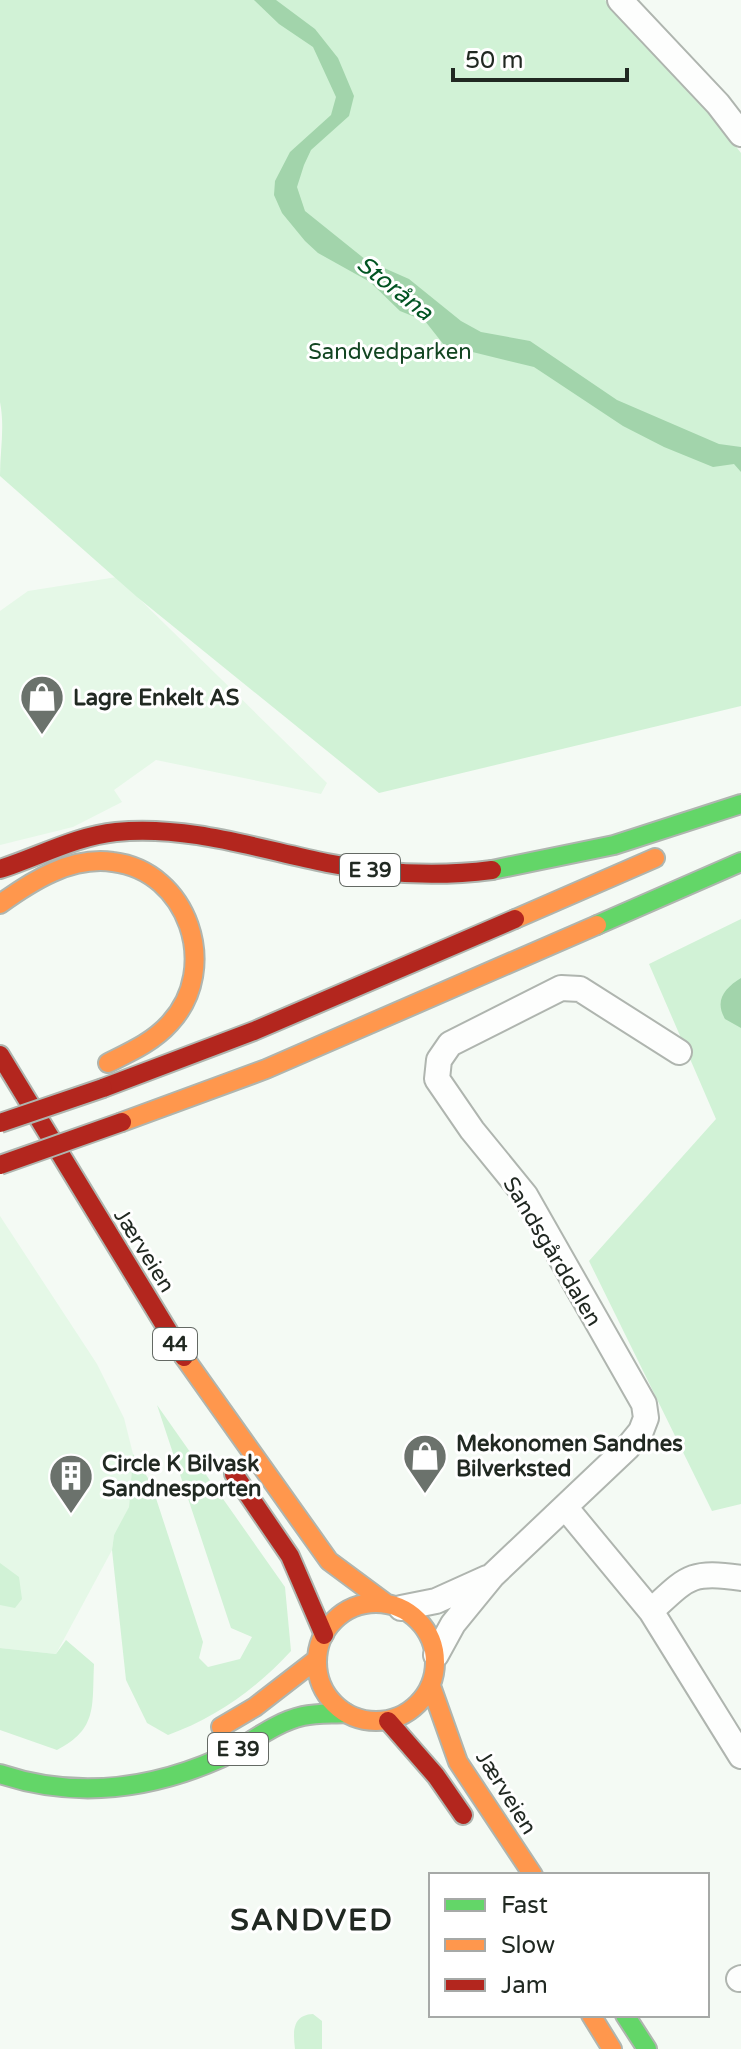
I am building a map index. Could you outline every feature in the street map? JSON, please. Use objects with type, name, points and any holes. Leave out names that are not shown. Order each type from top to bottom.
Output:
[{"type":"main road","name":"E 39","points":[[0,869],[74,841],[113,833],[153,830],[229,840],[344,867],[396,873],[469,873],[568,860],[741,804]]},
{"type":"main road","points":[[702,837],[741,818]]},
{"type":"main road","points":[[0,1123],[254,1031],[676,849]]},
{"type":"main road","points":[[0,904],[53,872],[83,862],[124,863],[158,881],[186,912],[195,938],[197,966],[189,993],[176,1017],[133,1051],[92,1071]]},
{"type":"main road","points":[[0,1165],[122,1122],[339,1038],[741,862]]},
{"type":"main road","name":"Jærveien","points":[[0,1055],[172,1340],[249,1451],[329,1561],[394,1606]]},
{"type":"main road","points":[[38,1171],[0,1105],[39,1089]]},
{"type":"main road","points":[[222,1456],[290,1556],[324,1635]]},
{"type":"main road","points":[[394,1606],[368,1603],[350,1609],[335,1620],[324,1635],[317,1659],[319,1680],[329,1699],[346,1713],[366,1721],[388,1721],[406,1714],[431,1686],[436,1655]]},
{"type":"main road","name":"44","points":[[394,1606],[424,1627],[436,1655]]},
{"type":"main road","name":"E 39","points":[[208,1735],[255,1707],[317,1659]]},
{"type":"main road","name":"Jærveien","points":[[431,1686],[458,1762],[532,1873]]},
{"type":"main road","name":"E 39","points":[[0,1774],[68,1790],[129,1789],[224,1757],[270,1729],[302,1716],[346,1713]]},
{"type":"main road","points":[[388,1721],[436,1776],[472,1828]]},
{"type":"main road","points":[[592,2017],[612,2049]]},
{"type":"main road","points":[[626,2017],[647,2049]]},
{"type":"street","points":[[620,0],[718,104],[741,134]]},
{"type":"street","name":"Sandsgårddalen","points":[[436,1655],[453,1624],[493,1575],[641,1431],[646,1418],[644,1404],[525,1195],[472,1130],[437,1079],[439,1060],[450,1044],[561,988],[580,989],[679,1052]]},
{"type":"street","points":[[565,1507],[651,1611],[741,1756]]},
{"type":"street","points":[[651,1611],[683,1582],[700,1574],[741,1578]]},
{"type":"street","name":"Sandsgårddalen","points":[[394,1606],[436,1601],[493,1575]]},
{"type":"shaded area","points":[[117,577],[327,783],[321,794],[156,760],[114,790],[122,802],[73,827],[0,845],[0,611],[28,591]]},
{"type":"shaded area","points":[[0,1216],[97,1364],[124,1418],[133,1454],[129,1507],[114,1535],[112,1550],[56,1654],[0,1648]]},
{"type":"green space","name":"Sandvedparken","points":[[0,0],[605,0],[713,117],[741,153],[741,706],[379,793],[137,597],[0,476]]},
{"type":"green space","points":[[741,919],[741,1504],[712,1511],[589,1261],[716,1119],[649,964]]},
{"type":"green space","points":[[157,1405],[285,1587],[291,1651],[264,1677],[219,1711],[168,1735],[147,1723],[126,1680],[112,1550],[114,1535],[129,1507],[133,1454],[151,1483],[203,1642],[199,1658],[208,1667],[240,1659],[252,1637],[231,1628]]},
{"type":"green space","points":[[0,1563],[19,1577],[22,1599],[15,1608],[0,1605]]},
{"type":"green space","points":[[66,1640],[94,1664],[90,1715],[80,1734],[57,1750],[0,1730],[0,1648],[56,1654]]},
{"type":"green space","points":[[313,2014],[322,2021],[322,2049],[295,2049],[295,2026],[301,2018]]},
{"type":"water","name":"Storåna","points":[[254,0],[276,0],[315,29],[338,58],[354,96],[349,116],[311,150],[304,165],[297,187],[305,211],[366,260],[409,279],[461,321],[481,332],[530,341],[617,400],[719,444],[741,447],[741,472],[734,464],[713,467],[664,447],[623,426],[534,367],[444,345],[425,321],[400,311],[370,282],[318,253],[305,241],[282,213],[274,195],[275,181],[290,152],[331,115],[336,97],[313,47],[279,24]]},
{"type":"water","points":[[741,978],[741,1028],[725,1019],[721,1000],[726,990]]},
{"type":"traffic: fast","points":[[492,870],[614,845],[741,804]]},
{"type":"traffic: fast","points":[[597,925],[741,862]]},
{"type":"traffic: fast","points":[[0,1774],[56,1787],[139,1784],[167,1778],[221,1758],[292,1719],[314,1714],[346,1713]]},
{"type":"traffic: fast","points":[[626,2017],[647,2049]]},
{"type":"traffic: slow","points":[[515,919],[655,858]]},
{"type":"traffic: slow","points":[[0,904],[53,872],[97,861],[139,869],[161,883],[177,902],[189,925],[194,950],[193,976],[185,1001],[170,1023],[156,1036],[108,1063]]},
{"type":"traffic: slow","points":[[122,1122],[266,1069],[597,925]]},
{"type":"traffic: slow","points":[[184,1357],[329,1561],[387,1604]]},
{"type":"traffic: slow","points":[[376,1603],[399,1607],[418,1620],[431,1639],[435,1662],[431,1685],[418,1704],[399,1717],[376,1721],[353,1717],[334,1704],[321,1685],[317,1662],[321,1639],[334,1620],[353,1607],[376,1603]]},
{"type":"traffic: slow","points":[[221,1727],[255,1707],[317,1659]]},
{"type":"traffic: slow","points":[[431,1686],[458,1762],[532,1873]]},
{"type":"traffic: slow","points":[[592,2017],[612,2049]]},
{"type":"traffic: jam","points":[[0,869],[101,834],[143,831],[197,835],[368,870],[430,874],[492,870]]},
{"type":"traffic: jam","points":[[103,1088],[254,1031],[515,919]]},
{"type":"traffic: jam","points":[[0,1055],[184,1357]]},
{"type":"traffic: jam","points":[[0,1123],[103,1088]]},
{"type":"traffic: jam","points":[[0,1165],[122,1122]]},
{"type":"traffic: jam","points":[[234,1474],[290,1556],[324,1635]]},
{"type":"traffic: jam","points":[[388,1721],[436,1776],[463,1815]]},
{"type":"place","name":"Lagre Enkelt AS","points":[[42,736]]},
{"type":"place","name":"Mekonomen Sandnes Bilverksted","points":[[425,1495]]},
{"type":"place","name":"Circle K Bilvask Sandnesporten","points":[[71,1515]]},
{"type":"district","name":"SANDVED","points":[[312,1920]]}]
